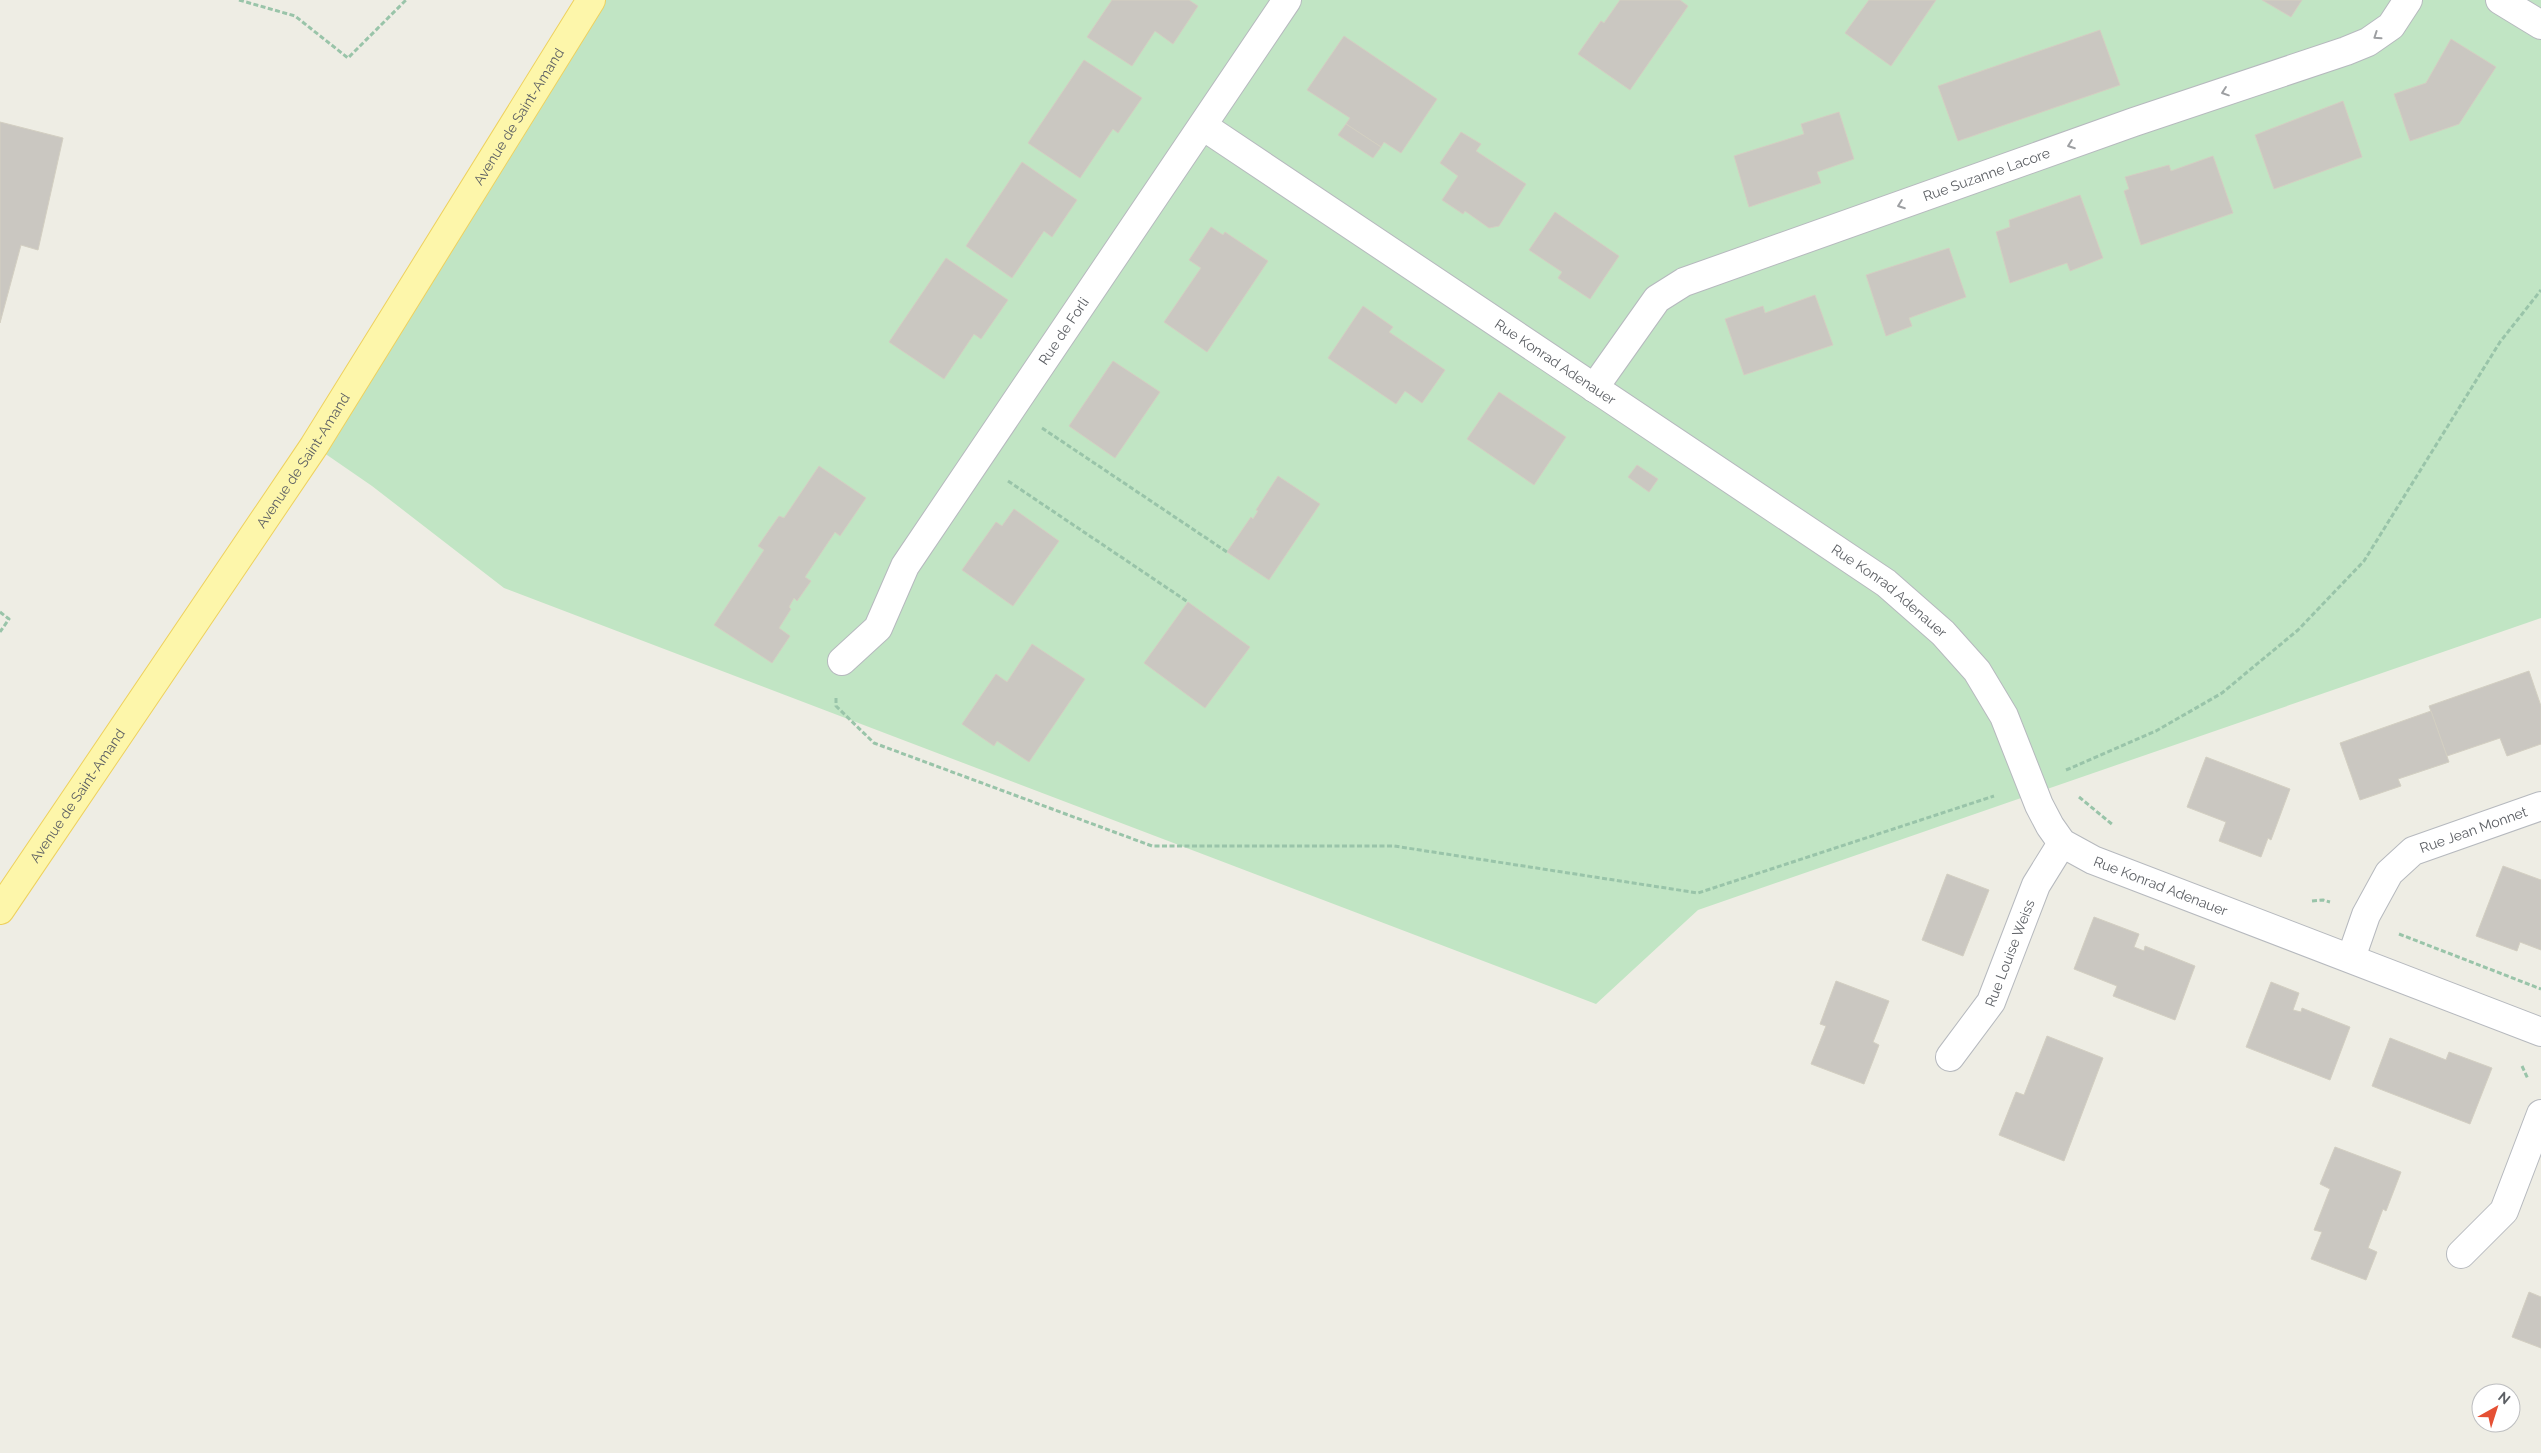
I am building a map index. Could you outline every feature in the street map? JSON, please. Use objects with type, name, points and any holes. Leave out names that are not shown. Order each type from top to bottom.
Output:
[{"type":"main road","name":"Avenue de Saint-Amand","points":[[0,910],[314,446],[592,0]]},
{"type":"street","name":"Rue de Forli","points":[[842,661],[878,628],[905,566],[1287,0]]},
{"type":"street","name":"Rue Suzanne Lacore","points":[[1594,388],[1657,299],[1684,282],[2134,122],[2346,51],[2368,42],[2391,26],[2408,0]]},
{"type":"street","points":[[2500,0],[2541,25]]},
{"type":"street","name":"Rue Konrad Adenauer","points":[[1203,126],[1886,583],[1942,633],[1978,672],[2004,716],[2039,805],[2062,843],[2093,860],[2541,1032]]},
{"type":"street","name":"Rue Jean Monnet","points":[[2351,958],[2366,916],[2389,873],[2413,851],[2541,806]]},
{"type":"street","name":"Rue Louise Weiss","points":[[1950,1057],[1991,1002],[2036,886],[2062,843]]},
{"type":"street","points":[[2461,1254],[2504,1211],[2541,1114]]},
{"type":"path","points":[[239,0],[295,16],[348,58],[406,0]]},
{"type":"path","points":[[842,661],[834,677],[836,706],[874,743],[1152,846],[1394,846],[1698,893],[2030,784],[2156,731],[2222,693],[2298,630],[2364,561],[2432,455],[2500,342],[2541,290]]},
{"type":"path","points":[[1012,409],[1227,552]]},
{"type":"path","points":[[977,460],[1188,602]]},
{"type":"path","points":[[0,612],[9,619],[0,632]]},
{"type":"path","points":[[2064,760],[2071,776]]},
{"type":"path","points":[[2077,790],[2080,797],[2114,826]]},
{"type":"path","points":[[2305,899],[2314,902],[2323,900],[2366,916],[2404,936],[2541,988]]},
{"type":"green space","points":[[591,0],[2541,0],[2541,618],[1698,910],[1596,1004],[504,588],[372,486],[314,446]]},
{"type":"building","points":[[1112,0],[1189,0],[1198,6],[1173,44],[1155,31],[1132,66],[1087,37]]},
{"type":"building","points":[[1620,0],[1680,0],[1688,6],[1630,90],[1578,54],[1601,21],[1604,23]]},
{"type":"building","points":[[1869,0],[1936,0],[1891,66],[1845,33]]},
{"type":"building","points":[[2262,0],[2302,0],[2291,17]]},
{"type":"building","points":[[2100,30],[2120,85],[1958,141],[1938,86]]},
{"type":"building","points":[[1344,36],[1437,99],[1401,153],[1384,142],[1381,147],[1346,124],[1350,118],[1307,90]]},
{"type":"building","points":[[2451,39],[2496,67],[2459,124],[2410,141],[2394,94],[2426,83]]},
{"type":"building","points":[[1084,60],[1142,98],[1118,133],[1113,129],[1080,178],[1028,143]]},
{"type":"building","points":[[2343,101],[2362,157],[2274,189],[2255,135]]},
{"type":"building","points":[[1839,112],[1854,159],[1817,172],[1821,183],[1749,207],[1734,156],[1804,134],[1801,124]]},
{"type":"building","points":[[0,122],[63,138],[38,250],[21,245],[0,323]]},
{"type":"building","points":[[1346,124],[1381,147],[1373,158],[1338,135]]},
{"type":"building","points":[[1461,132],[1481,144],[1476,151],[1526,184],[1499,226],[1489,228],[1465,211],[1463,214],[1442,200],[1458,176],[1440,163]]},
{"type":"building","points":[[2213,156],[2233,213],[2141,245],[2124,191],[2129,189],[2125,177],[2169,165],[2171,171]]},
{"type":"building","points":[[1022,162],[1077,200],[1052,237],[1044,231],[1012,278],[966,246]]},
{"type":"building","points":[[2080,195],[2103,258],[2070,271],[2067,263],[2010,283],[1996,232],[2010,227],[2009,220]]},
{"type":"building","points":[[1555,212],[1619,256],[1590,299],[1558,278],[1562,272],[1529,250]]},
{"type":"building","points":[[1211,227],[1223,235],[1225,232],[1268,261],[1207,352],[1164,322],[1201,268],[1189,260]]},
{"type":"building","points":[[1949,248],[1966,297],[1909,318],[1912,326],[1886,336],[1866,275]]},
{"type":"building","points":[[946,258],[1008,300],[981,339],[974,334],[944,379],[889,342]]},
{"type":"building","points":[[1815,295],[1833,345],[1744,375],[1725,319],[1763,306],[1765,313]]},
{"type":"building","points":[[1363,306],[1393,327],[1389,332],[1445,370],[1422,403],[1405,391],[1396,404],[1328,358]]},
{"type":"building","points":[[1113,361],[1160,392],[1115,458],[1069,426]]},
{"type":"building","points":[[1499,392],[1566,437],[1534,485],[1467,439]]},
{"type":"building","points":[[1637,465],[1658,479],[1649,492],[1628,477]]},
{"type":"building","points":[[819,466],[866,498],[840,536],[835,532],[805,577],[811,581],[797,601],[794,598],[789,607],[791,609],[779,628],[790,636],[772,663],[714,625],[764,550],[758,546],[779,516],[784,518]]},
{"type":"building","points":[[1278,476],[1320,504],[1269,580],[1227,552],[1251,517],[1253,519],[1258,511],[1256,510]]},
{"type":"building","points":[[1014,509],[1059,541],[1013,606],[962,570],[996,522],[1002,526]]},
{"type":"building","points":[[1188,602],[1250,647],[1205,708],[1144,663]]},
{"type":"building","points":[[1032,644],[1085,679],[1029,762],[997,741],[994,746],[962,724],[996,674],[1007,682]]},
{"type":"building","points":[[2529,671],[2541,706],[2541,744],[2507,756],[2500,738],[2447,756],[2429,706]]},
{"type":"building","points":[[2431,711],[2449,762],[2398,779],[2401,786],[2360,800],[2340,743]]},
{"type":"building","points":[[2206,757],[2290,789],[2271,840],[2268,838],[2261,857],[2219,841],[2226,822],[2187,807]]},
{"type":"building","points":[[2503,866],[2541,880],[2541,950],[2520,942],[2517,951],[2476,936]]},
{"type":"building","points":[[1947,874],[1989,890],[1963,956],[1922,940]]},
{"type":"building","points":[[2094,917],[2139,934],[2134,947],[2144,951],[2145,946],[2195,966],[2175,1020],[2113,996],[2117,986],[2074,969]]},
{"type":"building","points":[[1836,981],[1889,1001],[1873,1042],[1879,1045],[1864,1084],[1811,1064],[1826,1026],[1820,1024]]},
{"type":"building","points":[[2271,982],[2299,993],[2293,1010],[2301,1012],[2302,1008],[2350,1027],[2330,1080],[2246,1047]]},
{"type":"building","points":[[2047,1036],[2103,1058],[2064,1161],[1999,1135],[2016,1092],[2024,1095]]},
{"type":"building","points":[[2390,1038],[2446,1060],[2449,1052],[2492,1068],[2470,1124],[2372,1086]]},
{"type":"building","points":[[2335,1147],[2401,1172],[2386,1211],[2383,1209],[2368,1248],[2377,1252],[2366,1280],[2311,1259],[2322,1232],[2314,1230],[2330,1189],[2320,1184]]},
{"type":"building","points":[[2529,1292],[2541,1297],[2541,1348],[2512,1337]]}]
